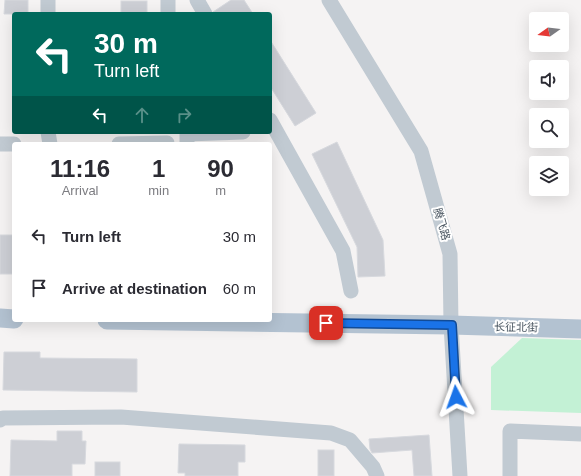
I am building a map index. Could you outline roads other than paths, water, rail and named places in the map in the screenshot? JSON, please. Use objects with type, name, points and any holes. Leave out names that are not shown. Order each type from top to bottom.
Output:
[{"type":"main road","points":[[0,318],[12,319]]},
{"type":"main road","name":"长征北街","points":[[245,322],[581,328]]},
{"type":"street","points":[[48,0],[48,12]]},
{"type":"street","points":[[168,0],[168,12]]},
{"type":"street","points":[[197,0],[204,12]]},
{"type":"street","name":"腾飞路","points":[[329,0],[421,151],[450,254],[460,476]]},
{"type":"street","points":[[272,127],[342,251],[351,291]]},
{"type":"street","points":[[144,142],[168,140]]},
{"type":"street","points":[[0,144],[12,144]]},
{"type":"street","points":[[0,420],[3,418],[121,417],[331,433],[350,440],[373,467],[377,476]]},
{"type":"street","points":[[510,476],[510,431],[581,434]]}]
